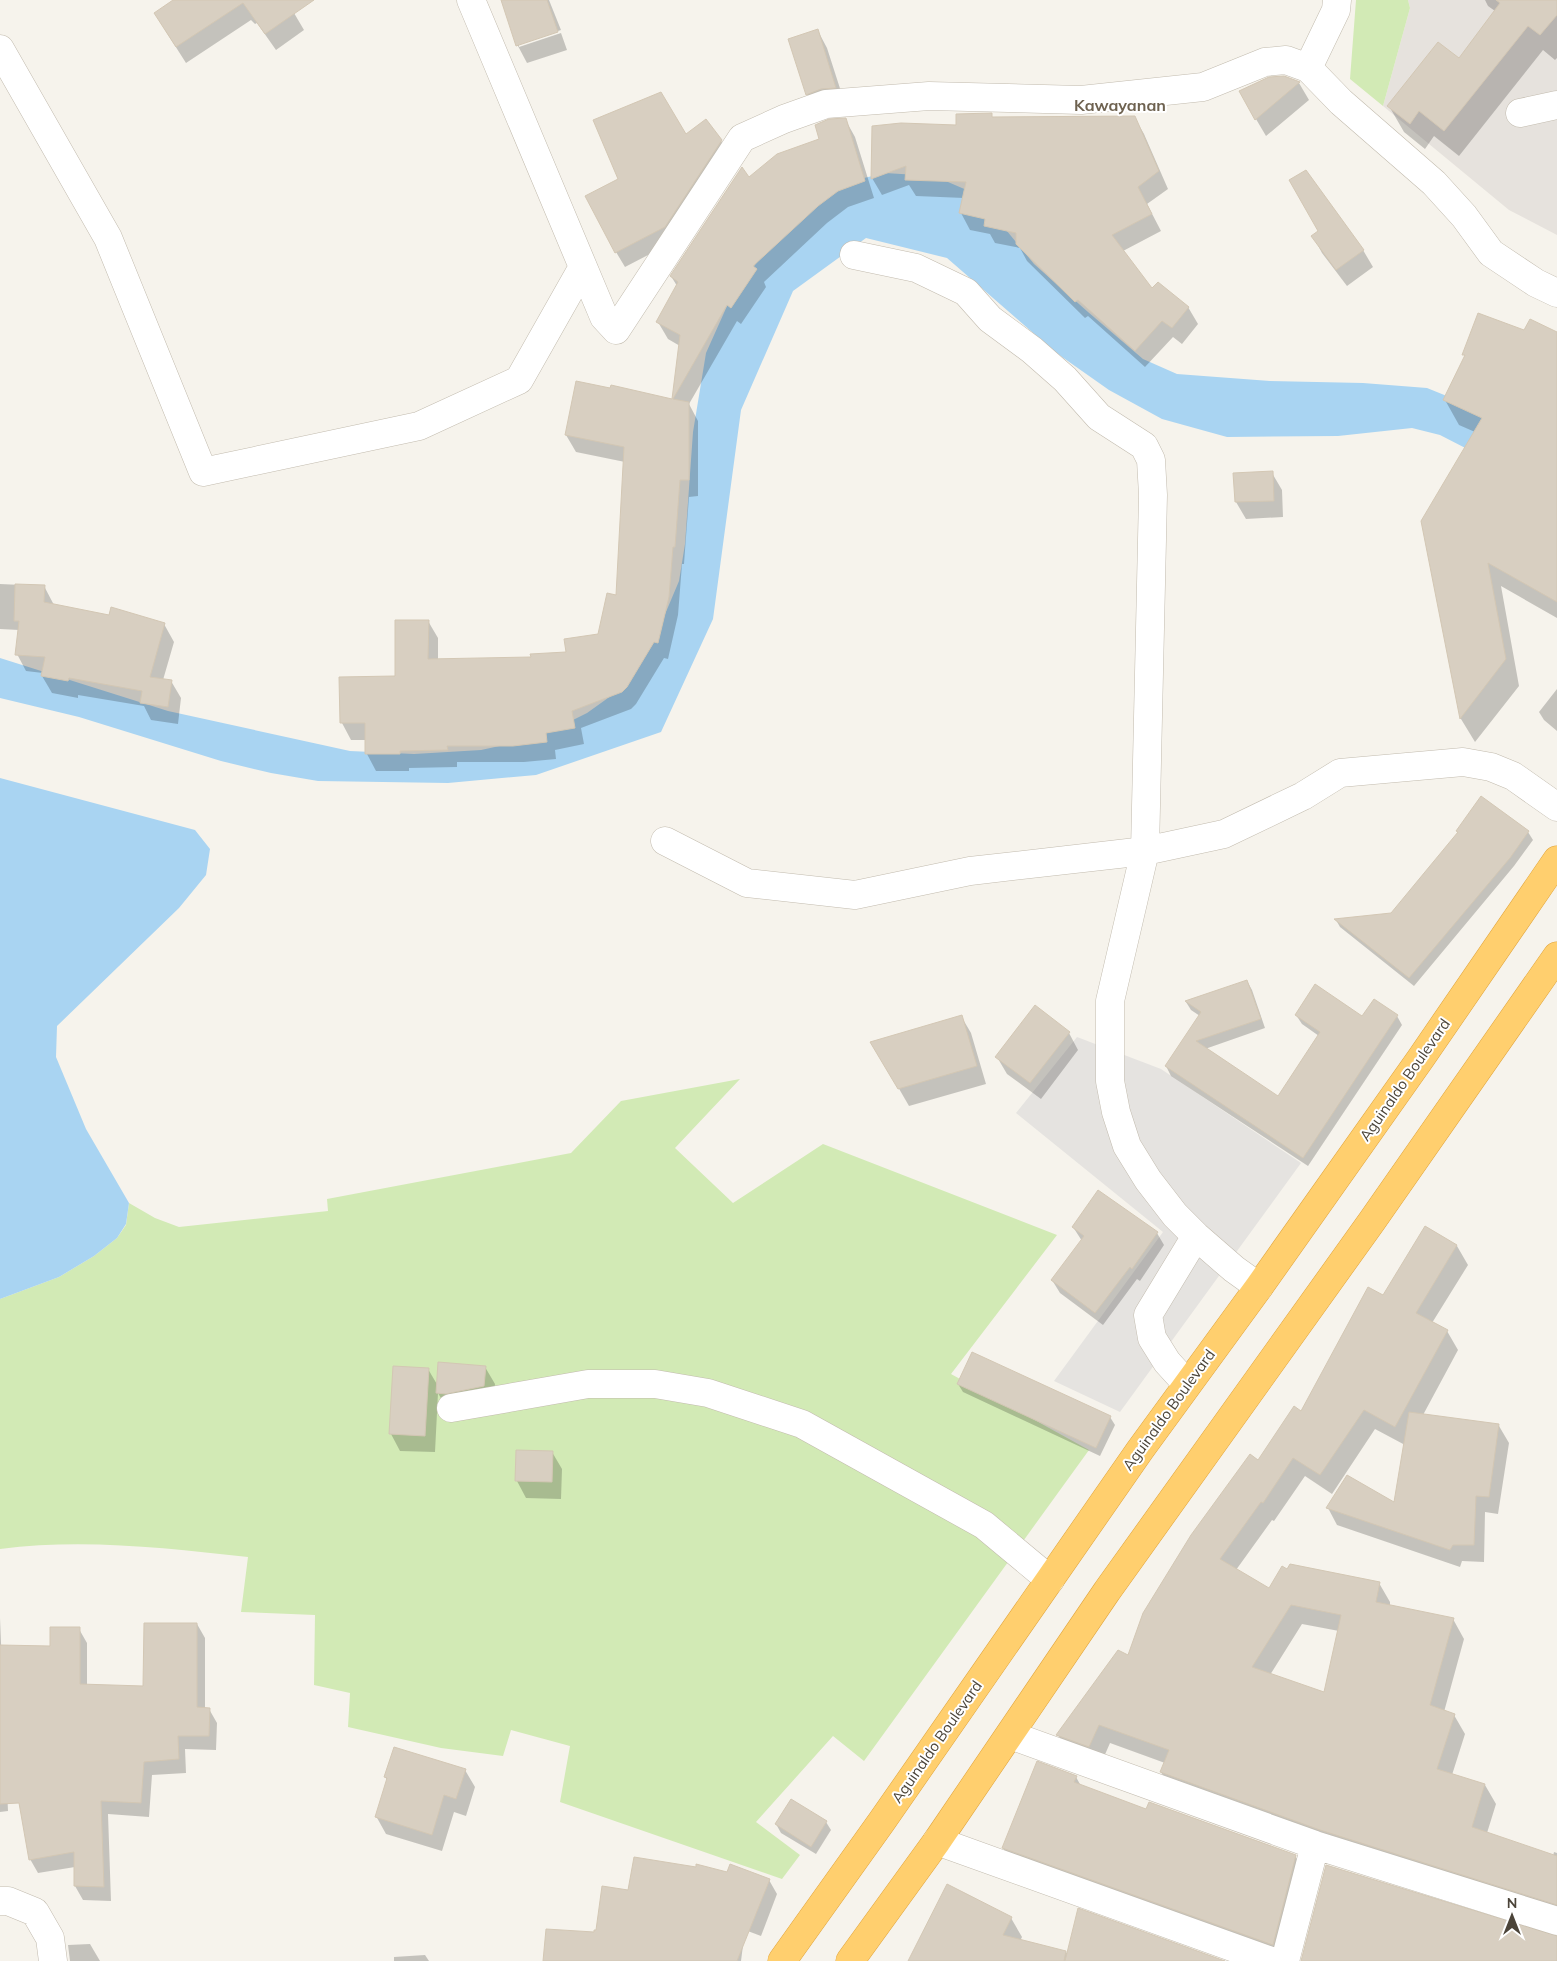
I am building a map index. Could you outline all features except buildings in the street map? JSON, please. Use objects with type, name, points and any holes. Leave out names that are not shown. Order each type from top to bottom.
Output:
[{"type":"highway","name":"Aguinaldo Boulevard","points":[[782,1961],[888,1813],[1140,1450],[1421,1058],[1557,860]]},
{"type":"highway","points":[[850,1961],[1557,956]]},
{"type":"street","points":[[471,0],[604,317],[616,330],[742,138],[784,119],[826,104],[929,96],[1081,100],[1202,87],[1265,62],[1286,60],[1308,68],[1341,102],[1434,183],[1464,216],[1491,253],[1536,283],[1557,293]]},
{"type":"street","points":[[1308,68],[1336,10],[1337,0]]},
{"type":"street","points":[[0,49],[108,238],[203,472],[419,426],[519,380],[583,266]]},
{"type":"street","points":[[1520,113],[1557,105]]},
{"type":"street","points":[[854,255],[916,268],[966,292],[990,319],[1032,350],[1065,378],[1099,417],[1144,446],[1151,460],[1153,495],[1145,852],[1110,1001],[1110,1081],[1116,1112],[1127,1146],[1148,1180],[1175,1215],[1196,1236],[1258,1287]]},
{"type":"street","points":[[665,841],[747,883],[855,895],[970,871],[1145,852],[1224,834],[1303,796],[1340,773],[1463,762],[1491,767],[1514,776],[1557,807]]},
{"type":"street","points":[[1187,1384],[1167,1362],[1152,1338],[1148,1316],[1196,1236]]},
{"type":"street","points":[[451,1408],[588,1384],[655,1384],[708,1393],[802,1424],[984,1525],[1050,1580]]},
{"type":"street","points":[[1010,1735],[1314,1845],[1557,1922]]},
{"type":"street","points":[[936,1841],[1271,1961]]},
{"type":"street","points":[[1285,1961],[1314,1845]]},
{"type":"street","points":[[0,1901],[8,1901],[35,1912],[50,1938],[53,1961]]},
{"type":"shaded area","points":[[1408,0],[1557,0],[1557,235],[1509,210],[1383,106],[1410,8]]},
{"type":"shaded area","points":[[1077,1037],[1161,1069],[1301,1163],[1120,1412],[1054,1381],[1163,1232],[1016,1113]]},
{"type":"green space","points":[[1356,0],[1408,0],[1410,8],[1383,106],[1350,79]]},
{"type":"green space","points":[[740,1079],[675,1148],[733,1203],[823,1144],[1057,1235],[951,1374],[1089,1450],[864,1761],[833,1736],[756,1822],[800,1855],[782,1879],[560,1802],[570,1746],[511,1730],[503,1756],[441,1748],[348,1727],[350,1693],[314,1685],[315,1615],[241,1612],[248,1557],[93,1544],[62,1544],[0,1549],[0,1299],[59,1277],[94,1256],[117,1238],[126,1225],[129,1203],[155,1218],[179,1227],[328,1211],[327,1199],[571,1153],[621,1101]]},
{"type":"water","points":[[885,173],[934,176],[969,191],[1002,225],[1034,264],[1088,312],[1143,359],[1177,374],[1270,381],[1363,383],[1427,388],[1469,405],[1499,432],[1477,454],[1440,435],[1412,428],[1338,436],[1227,437],[1162,419],[1109,390],[1055,352],[947,258],[866,238],[793,291],[741,410],[713,619],[661,732],[536,775],[448,783],[318,781],[271,773],[221,761],[79,717],[0,698],[0,658],[168,711],[350,751],[414,754],[481,750],[537,738],[587,713],[629,683],[655,638],[679,581],[685,544],[693,432],[706,353],[732,295],[768,248],[843,183]]},
{"type":"water","points":[[0,778],[195,830],[210,849],[206,875],[179,908],[57,1026],[56,1057],[86,1129],[129,1203],[126,1224],[117,1238],[94,1256],[59,1277],[0,1299]]},
{"type":"district","name":"Kawayanan","points":[[1120,105]]}]
